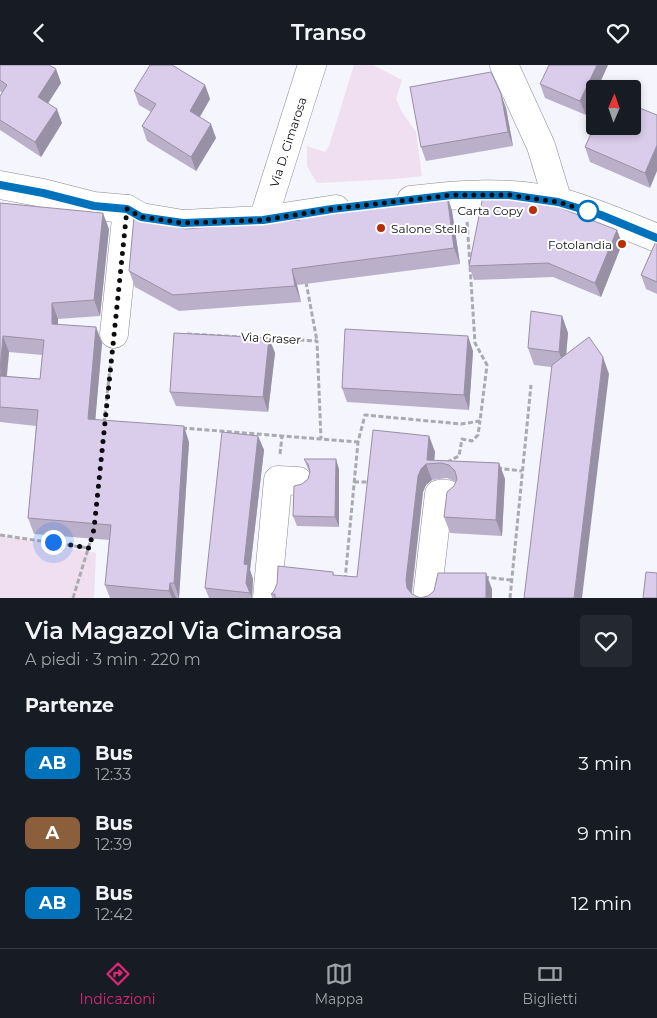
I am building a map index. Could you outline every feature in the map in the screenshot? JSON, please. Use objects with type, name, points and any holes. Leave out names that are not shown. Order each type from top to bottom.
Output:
[{"type":"street","name":"Via D. Cimarosa","points":[[263,220],[312,65]]},
{"type":"street","points":[[504,65],[541,146],[558,202]]},
{"type":"street","points":[[0,185],[43,193],[94,206],[127,209],[141,217],[183,223],[263,220],[360,206]]},
{"type":"street","points":[[388,203],[452,195],[509,195],[558,202],[601,215],[657,238]]},
{"type":"street","points":[[114,334],[127,209]]},
{"type":"street","points":[[267,598],[278,480],[298,481]]},
{"type":"street","points":[[427,598],[443,494]]},
{"type":"path","points":[[443,494],[449,461],[459,456],[462,439],[472,441],[478,435],[487,365],[475,343],[466,195]]},
{"type":"path","points":[[304,273],[317,341]]},
{"type":"path","points":[[104,426],[114,334]]},
{"type":"path","name":"Via Graser","points":[[186,334],[317,341],[321,439]]},
{"type":"path","points":[[510,598],[531,385]]},
{"type":"path","points":[[344,588],[358,443],[365,415],[461,424],[480,421]]},
{"type":"path","points":[[177,428],[358,443]]},
{"type":"path","points":[[495,468],[522,471]]},
{"type":"path","points":[[354,483],[375,482]]},
{"type":"path","points":[[73,598],[94,529]]},
{"type":"path","points":[[0,535],[89,548]]},
{"type":"path","points":[[475,577],[511,580]]},
{"type":"shaded area","points":[[354,65],[373,65],[402,80],[396,99],[402,112],[416,132],[422,176],[317,183],[307,166],[307,146],[325,152],[329,146]]},
{"type":"shaded area","points":[[0,535],[96,553],[94,598],[0,598]]},
{"type":"building","points":[[0,65],[49,65],[56,69],[38,97],[57,109],[35,142],[0,120],[0,96],[7,85],[0,80]]},
{"type":"building","points":[[150,65],[172,65],[205,85],[190,111],[211,124],[191,157],[142,126],[156,104],[134,91]]},
{"type":"building","points":[[549,65],[597,65],[590,80],[586,80],[586,88],[580,101],[540,84]]},
{"type":"building","points":[[491,72],[501,94],[508,132],[421,147],[410,87]]},
{"type":"building","points":[[641,109],[657,115],[657,145],[645,173],[585,147],[590,135],[641,135]]},
{"type":"building","points":[[447,195],[454,248],[292,269],[295,286],[173,295],[129,271],[134,217],[185,229],[300,220],[299,213]]},
{"type":"building","points":[[483,196],[503,196],[545,202],[617,230],[595,283],[548,263],[469,266]]},
{"type":"building","points":[[0,203],[103,213],[94,300],[52,303],[52,324],[96,327],[88,419],[184,426],[174,583],[170,583],[169,591],[105,585],[111,525],[28,518],[38,410],[0,407],[0,376],[40,379],[44,340],[3,336],[0,370]]},
{"type":"building","points":[[657,239],[657,282],[641,275]]},
{"type":"building","points":[[531,311],[562,316],[559,352],[528,348]]},
{"type":"building","points":[[345,329],[468,336],[464,395],[342,388]]},
{"type":"building","points":[[174,333],[269,338],[263,397],[170,392]]},
{"type":"building","points":[[589,337],[603,357],[574,598],[524,598],[552,365]]},
{"type":"building","points":[[373,430],[429,436],[427,460],[499,463],[496,520],[444,517],[447,492],[454,486],[457,479],[455,471],[449,465],[441,463],[426,464],[418,476],[406,580],[407,588],[412,594],[420,598],[275,598],[275,594],[271,594],[277,584],[278,566],[333,572],[333,575],[357,577]]},
{"type":"building","points":[[222,432],[258,436],[244,564],[248,565],[246,583],[250,593],[205,588]]},
{"type":"building","points":[[304,459],[336,459],[335,517],[293,516],[294,486],[302,484],[308,479],[310,472],[308,464]]},
{"type":"building","points":[[646,572],[657,573],[657,598],[643,598]]},
{"type":"building","points":[[438,573],[486,573],[486,598],[420,598],[428,596],[434,591]]},
{"type":"bus line","name":"AB","points":[[0,185],[43,193],[94,206],[127,209],[141,217],[183,223],[263,220],[332,209],[452,195],[509,195],[558,202],[601,215],[657,238]]},
{"type":"place","name":"Carta Copy","points":[[533,210]]},
{"type":"place","name":"Salone Stella","points":[[381,228]]},
{"type":"place","name":"Fotolandia","points":[[622,244]]},
{"type":"route","points":[[53,542],[89,548],[94,529],[106,398],[127,209],[141,217],[183,223],[263,220],[332,209],[452,195],[509,195],[558,202],[588,211]]}]
